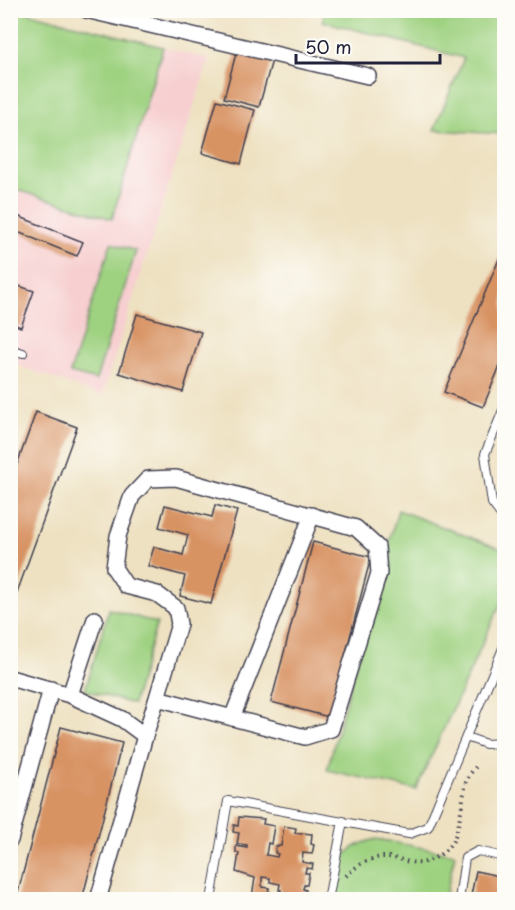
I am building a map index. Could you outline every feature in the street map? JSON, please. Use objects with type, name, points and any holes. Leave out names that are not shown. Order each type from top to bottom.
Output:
[{"type":"street","points":[[86,10],[368,76]]},
{"type":"street","points":[[98,900],[145,736],[179,624],[176,608],[157,594],[126,586],[114,568],[118,536],[132,496],[148,479],[176,478],[356,528],[376,547],[379,573],[331,729],[305,737],[157,698]]},
{"type":"street","points":[[232,718],[312,515]]},
{"type":"street","points":[[70,695],[95,619]]},
{"type":"street","points":[[10,678],[70,695],[122,719],[145,736]]},
{"type":"street","points":[[10,840],[51,689]]},
{"type":"lane","points":[[10,349],[23,353]]},
{"type":"lane","points":[[504,411],[485,454],[492,503],[504,519]]},
{"type":"lane","points":[[211,900],[228,801],[409,834],[428,827],[504,646]]},
{"type":"lane","points":[[494,672],[504,674]]},
{"type":"lane","points":[[466,737],[486,744],[504,743]]},
{"type":"lane","points":[[328,900],[343,821]]},
{"type":"lane","points":[[459,900],[465,858],[478,851],[504,856]]},
{"type":"shaded area","points":[[10,11],[22,11],[209,59],[102,396],[11,363]]},
{"type":"green space","points":[[326,10],[491,10],[504,17],[504,134],[434,130],[464,58],[322,21]]},
{"type":"green space","points":[[10,11],[22,11],[163,47],[112,219],[11,188]]},
{"type":"green space","points":[[111,243],[136,251],[96,380],[70,373]]},
{"type":"green space","points":[[398,510],[504,550],[504,596],[416,790],[327,770]]},
{"type":"green space","points":[[109,609],[157,623],[133,704],[85,690]]},
{"type":"green space","points":[[376,839],[455,854],[445,899],[335,899],[339,870],[344,857],[356,846]]},
{"type":"building","points":[[237,50],[272,60],[259,107],[224,98]]},
{"type":"building","points":[[217,100],[255,110],[241,164],[202,153]]},
{"type":"building","points":[[10,213],[83,242],[77,256],[10,229]]},
{"type":"building","points":[[504,247],[504,356],[483,407],[444,392]]},
{"type":"building","points":[[10,283],[34,291],[21,327],[10,323]]},
{"type":"building","points":[[137,314],[201,332],[183,392],[119,373]]},
{"type":"building","points":[[36,412],[77,427],[11,609],[10,484]]},
{"type":"building","points":[[165,505],[212,517],[215,505],[237,511],[211,604],[180,596],[185,576],[148,566],[154,547],[183,555],[188,535],[159,527]]},
{"type":"building","points":[[313,542],[371,557],[329,717],[271,702]]},
{"type":"building","points":[[61,727],[122,743],[82,900],[16,900]]},
{"type":"building","points":[[239,817],[264,819],[263,824],[274,826],[271,844],[268,843],[266,855],[277,857],[276,846],[281,846],[284,826],[296,828],[295,833],[312,834],[311,844],[314,845],[312,854],[303,853],[302,862],[313,864],[312,869],[306,868],[305,873],[309,873],[307,885],[304,885],[303,889],[310,893],[309,900],[279,900],[280,884],[270,882],[270,878],[262,877],[262,887],[269,888],[267,900],[233,900],[234,895],[252,897],[255,878],[236,872],[239,853],[236,853],[236,846],[247,848],[247,845],[237,844],[239,833],[233,832],[234,825],[238,826]]},
{"type":"building","points":[[476,871],[504,877],[504,900],[470,900]]}]
